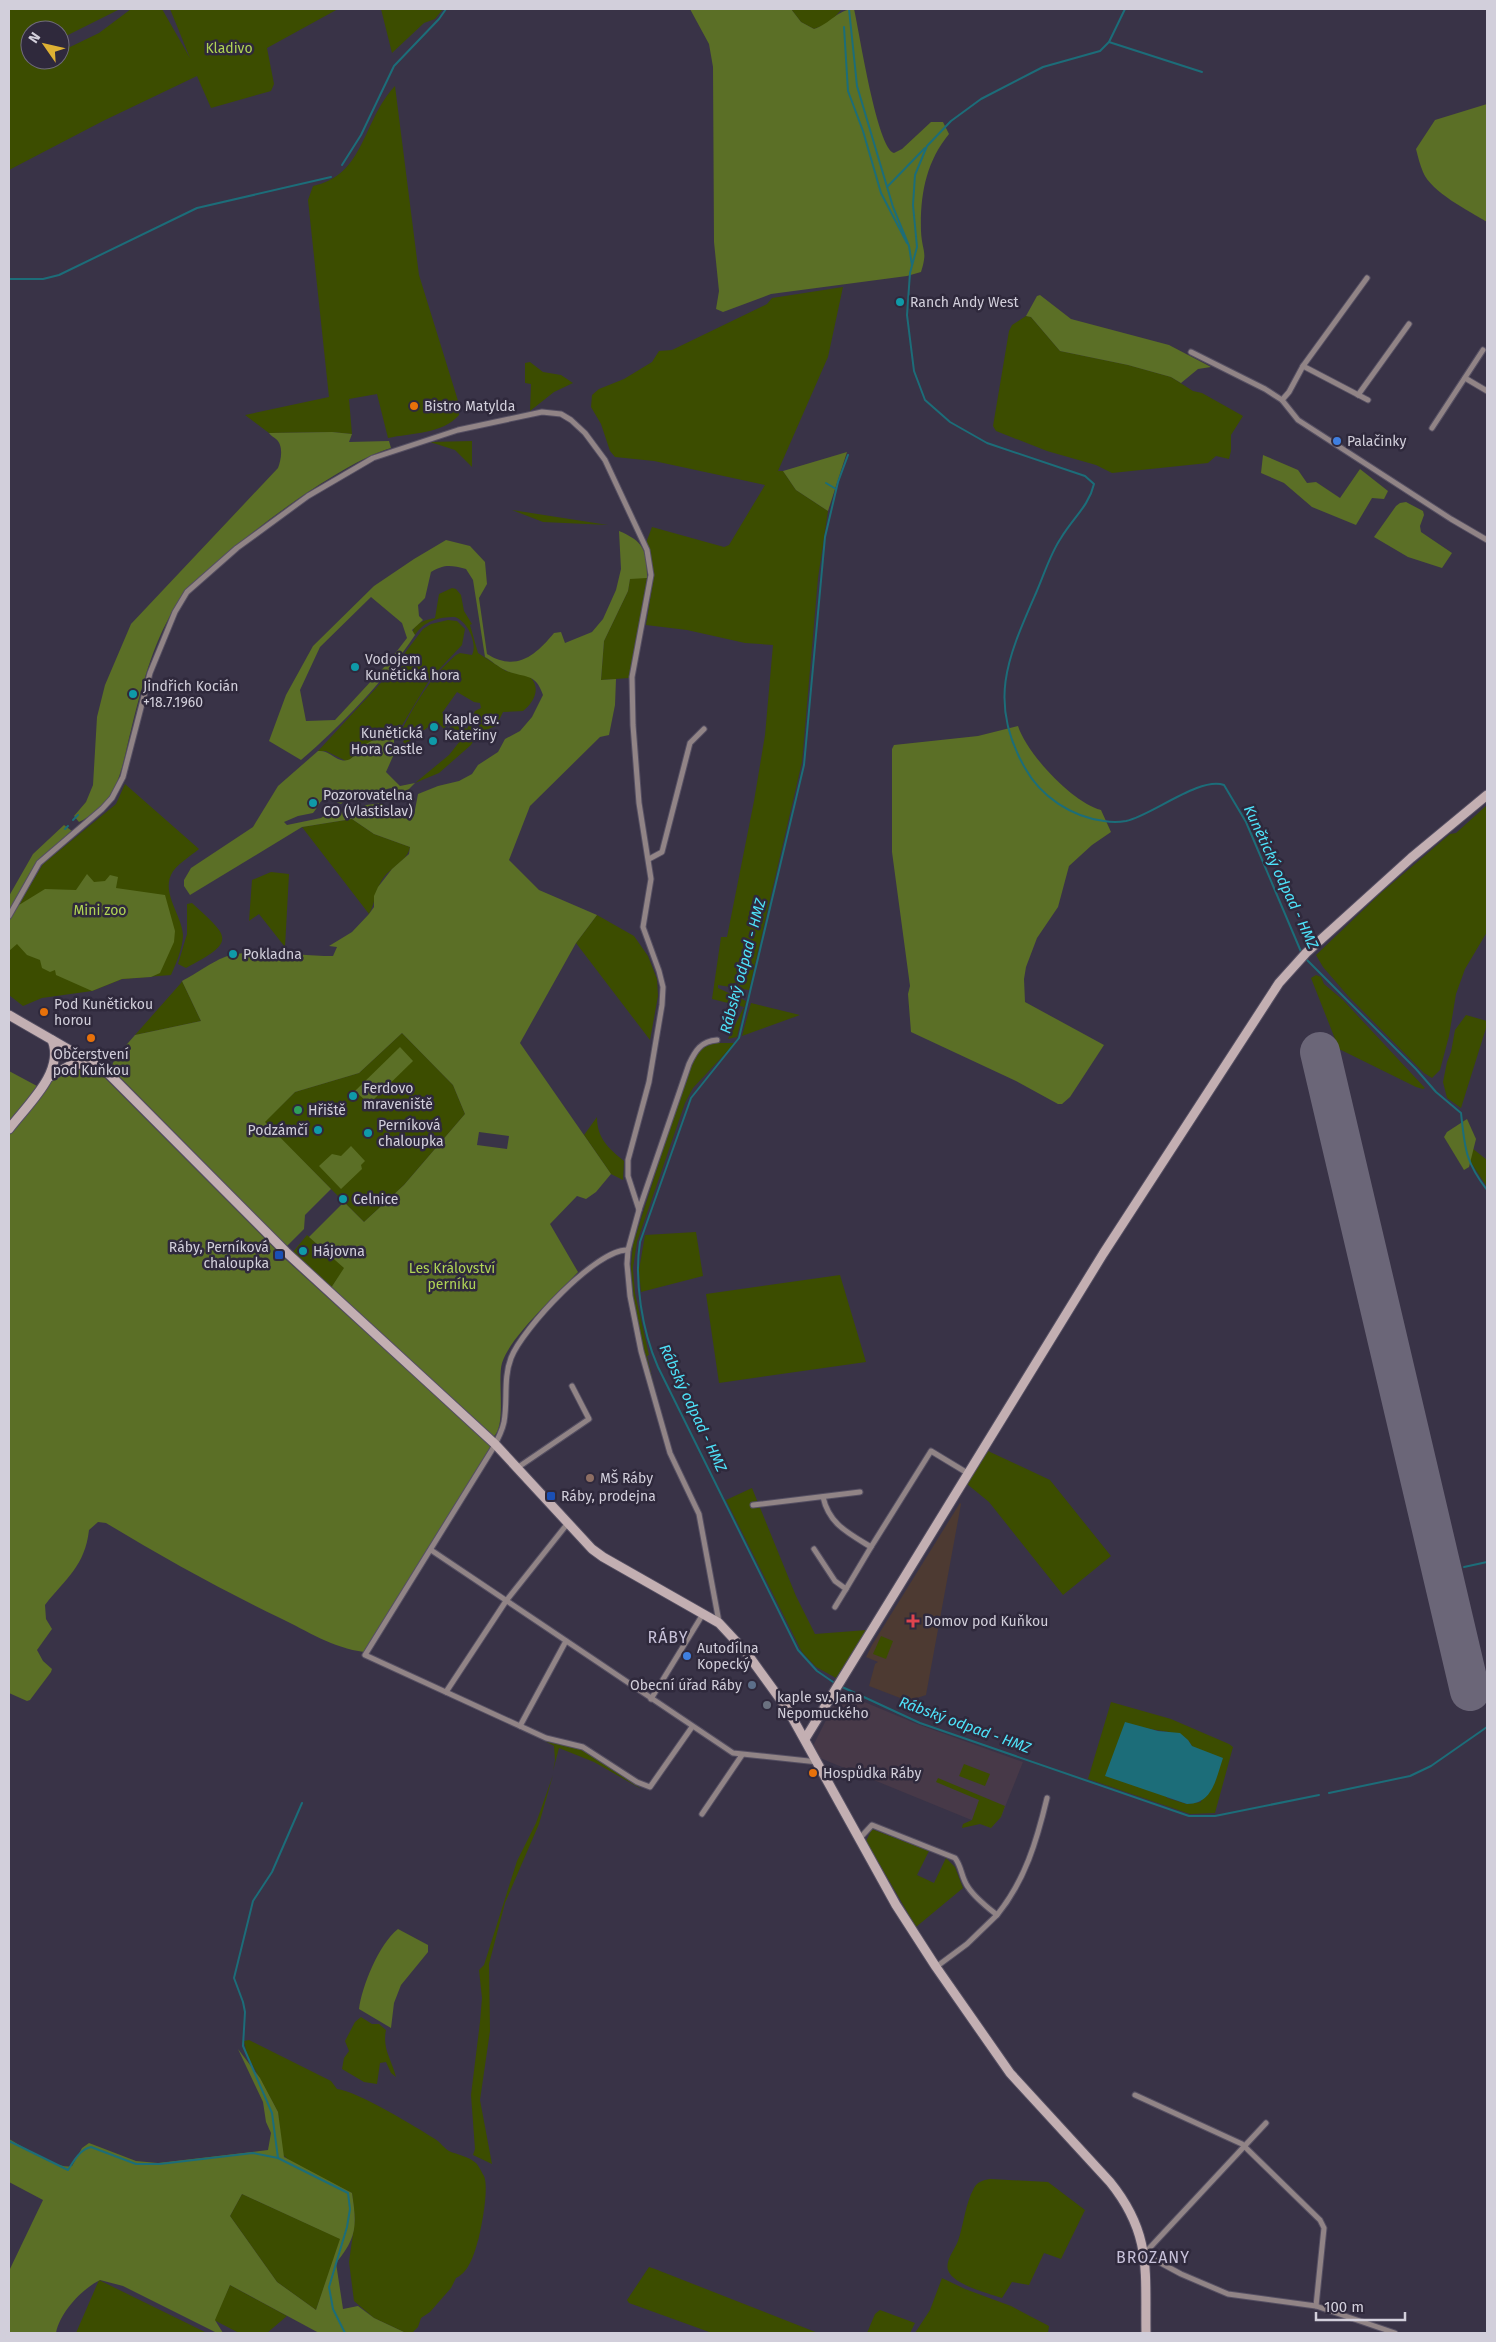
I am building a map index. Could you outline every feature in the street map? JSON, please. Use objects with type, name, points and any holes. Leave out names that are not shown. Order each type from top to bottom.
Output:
[{"type":"street","points":[[1282,400],[1289,392],[1303,366],[1367,278]]},
{"type":"street","points":[[1358,394],[1410,324]]},
{"type":"street","points":[[1432,428],[1483,350]]},
{"type":"street","points":[[1190,352],[1265,389],[1282,400],[1298,420],[1451,519],[1487,540]]},
{"type":"street","points":[[1303,366],[1368,400]]},
{"type":"street","points":[[1465,378],[1487,392]]},
{"type":"street","points":[[9,916],[39,863],[102,809],[112,798],[123,777],[150,673],[175,612],[187,592],[237,548],[308,496],[373,458],[444,433],[542,412],[554,412],[571,420],[597,449],[619,487],[647,550],[651,575],[632,677],[637,782],[651,882],[643,927],[662,978],[662,994],[648,1082],[628,1160],[628,1176],[639,1210],[639,1218],[628,1250],[630,1296],[636,1330],[670,1452],[699,1514],[719,1623]]},
{"type":"street","points":[[649,859],[662,852],[690,743],[704,729]]},
{"type":"street","points":[[805,1739],[1135,1204],[1279,982],[1304,956],[1411,858],[1487,796]]},
{"type":"street","points":[[9,1015],[106,1071],[293,1258],[495,1444],[568,1523],[603,1557],[719,1623],[746,1652],[788,1710],[896,1905],[936,1967],[1010,2073],[1115,2188],[1137,2226],[1144,2254],[1146,2333]]},
{"type":"street","points":[[9,1129],[49,1077],[56,1058],[52,1040]]},
{"type":"street","points":[[639,1210],[692,1057],[702,1045],[717,1040]]},
{"type":"street","points":[[49,1077],[69,1066],[90,1062]]},
{"type":"street","points":[[628,1250],[615,1251],[583,1272],[531,1326],[521,1340],[512,1356],[506,1373],[504,1421],[495,1444],[476,1479],[365,1656],[546,1738],[583,1747],[637,1782],[650,1787],[692,1727]]},
{"type":"street","points":[[518,1468],[589,1419],[572,1386]]},
{"type":"street","points":[[835,1607],[931,1451],[969,1474]]},
{"type":"street","points":[[753,1505],[860,1492]]},
{"type":"street","points":[[823,1496],[826,1510],[834,1522],[871,1547]]},
{"type":"street","points":[[446,1692],[506,1601],[568,1523]]},
{"type":"street","points":[[814,1549],[835,1581],[846,1589]]},
{"type":"street","points":[[431,1550],[733,1753],[818,1762]]},
{"type":"street","points":[[651,1699],[703,1613]]},
{"type":"street","points":[[520,1726],[566,1641]]},
{"type":"street","points":[[702,1814],[742,1755]]},
{"type":"street","points":[[936,1967],[967,1944],[997,1915],[1026,1871],[1038,1837],[1047,1798]]},
{"type":"street","points":[[859,1839],[872,1825],[955,1858],[961,1866],[962,1877],[968,1888],[997,1915]]},
{"type":"street","points":[[1135,2095],[1245,2146],[1324,2225],[1316,2306]]},
{"type":"street","points":[[1144,2254],[1266,2123]]},
{"type":"street","points":[[1144,2254],[1181,2274],[1228,2294],[1316,2306],[1378,2330],[1396,2333]]},
{"type":"shaded area","name":"Domov pod Kuňkou","points":[[960,1503],[926,1695],[908,1701],[869,1686],[875,1664],[878,1662],[866,1657]]},
{"type":"shaded area","points":[[839,1694],[847,1698],[850,1696],[917,1724],[1023,1762],[1001,1817],[991,1828],[820,1758],[813,1746]]},
{"type":"shaded area","points":[[1125,1722],[1158,1731],[1180,1733],[1192,1746],[1223,1758],[1208,1795],[1196,1803],[1187,1804],[1105,1776]]},
{"type":"green space","name":"Kladivo","points":[[9,9],[120,9],[70,34],[70,20],[20,20],[20,70],[70,70],[70,47],[99,33],[131,9],[162,9],[190,58],[170,9],[338,9],[267,48],[274,84],[271,91],[211,108],[197,76],[103,121],[9,170]]},
{"type":"green space","points":[[381,9],[443,9],[435,19],[424,23],[392,53]]},
{"type":"green space","points":[[690,9],[791,9],[801,22],[814,29],[825,24],[843,11],[854,9],[875,111],[888,147],[894,153],[902,149],[931,122],[943,122],[949,134],[935,156],[923,192],[921,231],[924,255],[921,272],[907,276],[771,294],[723,312],[716,309],[719,291],[714,242],[713,67],[709,44]]},
{"type":"green space","points":[[791,9],[842,9],[829,23],[814,29],[801,22]]},
{"type":"green space","points":[[395,86],[419,275],[459,404],[459,415],[444,426],[436,429],[388,438],[377,394],[349,399],[352,434],[332,432],[269,433],[245,415],[329,397],[308,200],[313,186],[330,180],[343,171],[353,159],[384,100]]},
{"type":"green space","points":[[1487,104],[1487,222],[1434,187],[1423,172],[1416,149],[1435,120]]},
{"type":"green space","points":[[843,287],[828,357],[778,471],[783,471],[796,490],[828,511],[818,578],[802,762],[749,990],[718,985],[718,988],[746,1001],[737,1037],[728,1039],[744,1007],[712,999],[721,937],[727,937],[754,801],[765,735],[773,645],[745,643],[687,630],[646,625],[654,575],[646,543],[652,527],[724,547],[729,545],[765,485],[654,461],[615,457],[610,451],[601,424],[591,407],[592,395],[599,389],[624,379],[652,362],[659,351],[672,350],[767,304],[772,298]]},
{"type":"green space","points":[[1040,295],[1071,319],[1169,345],[1211,367],[1198,369],[1181,383],[1171,377],[1128,365],[1060,351],[1031,317],[1026,316],[1037,296]]},
{"type":"green space","points":[[1026,316],[1031,317],[1060,351],[1128,365],[1171,377],[1193,391],[1202,393],[1243,416],[1231,435],[1229,459],[1216,456],[1208,463],[1112,473],[1096,465],[1047,451],[996,431],[993,426],[1009,331],[1012,325]]},
{"type":"green space","points":[[530,362],[543,372],[561,375],[573,383],[554,392],[530,411],[531,384],[525,383],[525,363]]},
{"type":"green space","points":[[332,432],[352,434],[349,442],[389,441],[391,448],[367,457],[339,473],[274,516],[213,566],[190,589],[174,609],[159,637],[139,699],[117,783],[106,802],[91,815],[79,822],[74,816],[86,802],[93,785],[97,717],[105,685],[131,624],[278,468],[281,457],[280,445],[269,433]]},
{"type":"green space","points":[[472,441],[472,467],[455,450],[430,442]]},
{"type":"green space","points":[[847,452],[828,511],[796,490],[783,471]]},
{"type":"green space","points":[[1263,455],[1298,470],[1307,483],[1316,482],[1340,498],[1360,469],[1388,491],[1384,499],[1372,498],[1356,525],[1312,507],[1284,483],[1261,473]]},
{"type":"green space","points":[[1406,502],[1423,511],[1424,515],[1420,526],[1421,532],[1452,553],[1442,568],[1408,557],[1374,537],[1396,506]]},
{"type":"green space","points":[[512,510],[608,525],[543,522]]},
{"type":"green space","name":"Les Království perníku","points":[[619,531],[634,539],[642,547],[646,559],[647,578],[630,579],[628,591],[604,641],[601,680],[616,679],[615,705],[609,735],[600,737],[530,806],[509,860],[539,890],[597,915],[576,943],[520,1043],[611,1174],[596,1192],[586,1199],[577,1196],[550,1224],[578,1272],[524,1328],[507,1352],[501,1371],[500,1424],[493,1437],[331,1288],[344,1268],[309,1237],[344,1202],[364,1222],[404,1185],[465,1114],[453,1085],[402,1033],[359,1073],[295,1092],[265,1122],[331,1189],[305,1215],[304,1229],[287,1246],[111,1068],[115,1058],[135,1035],[201,1021],[182,981],[219,959],[231,955],[256,952],[333,956],[337,947],[329,946],[352,932],[369,914],[374,907],[374,896],[378,887],[392,869],[409,854],[410,847],[374,834],[352,819],[302,827],[190,895],[184,886],[184,880],[191,868],[253,827],[278,786],[318,751],[345,761],[354,756],[360,748],[368,743],[378,738],[382,741],[394,735],[394,754],[386,772],[400,786],[415,783],[399,799],[396,798],[396,792],[391,788],[363,795],[355,800],[348,798],[341,804],[337,802],[335,795],[330,795],[321,801],[313,813],[298,816],[284,822],[287,825],[321,818],[328,813],[343,811],[351,806],[361,808],[366,805],[382,803],[388,810],[408,819],[414,815],[418,794],[438,786],[459,781],[472,774],[478,765],[498,752],[505,739],[520,731],[532,717],[543,695],[540,687],[532,679],[511,673],[485,657],[473,580],[466,569],[448,566],[431,572],[425,598],[418,605],[419,616],[423,620],[412,630],[415,635],[377,685],[332,732],[301,760],[269,741],[286,695],[313,646],[374,586],[446,540],[470,546],[485,562],[487,584],[479,598],[487,654],[507,662],[524,659],[540,649],[554,633],[561,632],[565,643],[592,632],[603,619],[616,590],[621,569]],"holes":[[[371,597],[402,623],[407,638],[387,664],[335,720],[306,721],[300,690],[320,647]],[[479,1132],[509,1136],[507,1149],[477,1145]]]},
{"type":"green space","points":[[630,578],[647,578],[641,624],[631,672],[629,678],[601,680],[604,641],[628,591]]},
{"type":"green space","points":[[452,588],[456,589],[461,595],[464,611],[472,624],[470,625],[478,653],[506,671],[529,676],[536,690],[533,699],[523,711],[503,712],[496,726],[478,733],[471,745],[439,773],[415,783],[449,755],[460,741],[447,731],[454,722],[467,729],[475,711],[481,708],[480,703],[474,702],[457,692],[442,713],[451,720],[444,729],[436,721],[406,744],[403,742],[406,737],[400,734],[431,681],[456,655],[460,653],[472,655],[474,645],[470,633],[464,623],[455,617],[432,621],[423,626],[415,635],[413,633],[418,624],[435,618],[439,594]]},
{"type":"green space","points":[[448,620],[457,621],[465,629],[462,645],[430,679],[398,732],[394,735],[394,754],[393,735],[362,748],[351,759],[346,761],[326,751],[318,751],[389,674],[423,629],[431,624]]},
{"type":"green space","points":[[1018,726],[1031,750],[1052,776],[1077,798],[1101,810],[1111,832],[1092,845],[1069,866],[1058,907],[1037,938],[1026,967],[1024,979],[1025,1002],[1104,1045],[1070,1097],[1062,1104],[1058,1104],[1016,1081],[911,1032],[908,994],[910,986],[892,852],[892,749],[894,745],[978,736]]},
{"type":"green space","name":"Mini zoo","points":[[125,784],[199,849],[173,871],[169,882],[169,890],[183,935],[181,950],[171,975],[122,979],[92,991],[42,998],[23,1006],[9,995],[9,921],[43,864],[116,804]]},
{"type":"green space","points":[[1487,805],[1487,932],[1465,969],[1456,994],[1449,1036],[1440,1070],[1432,1078],[1424,1073],[1348,996],[1323,967],[1316,955],[1382,892],[1450,834],[1456,833]]},
{"type":"green space","points":[[352,819],[374,834],[410,847],[406,856],[384,877],[369,914],[302,827]]},
{"type":"green space","points":[[64,825],[72,831],[38,861],[9,912],[9,896],[33,854]]},
{"type":"green space","points":[[271,872],[289,874],[285,947],[259,914],[249,921],[252,880]]},
{"type":"green space","points":[[87,874],[94,882],[105,881],[110,875],[118,877],[116,888],[165,895],[175,931],[174,942],[160,973],[151,977],[122,979],[92,991],[56,975],[55,970],[50,972],[42,968],[40,960],[27,955],[17,944],[9,951],[9,921],[19,905],[45,889],[76,890]]},
{"type":"green space","points":[[192,903],[214,924],[222,938],[220,945],[214,951],[186,968],[178,964],[187,934],[187,904]]},
{"type":"green space","points":[[597,915],[634,936],[648,956],[657,979],[658,996],[650,1040],[576,943]]},
{"type":"green space","points":[[1316,975],[1321,977],[1324,984],[1343,1000],[1425,1088],[1416,1087],[1339,1049],[1311,978]]},
{"type":"green space","points":[[182,981],[201,1021],[135,1035],[181,983]]},
{"type":"green space","points":[[751,1003],[800,1015],[742,1036]]},
{"type":"green space","points":[[1466,1015],[1487,1021],[1487,1025],[1461,1108],[1447,1098],[1443,1082],[1455,1030]]},
{"type":"green space","points":[[402,1033],[453,1085],[465,1114],[404,1185],[364,1222],[264,1122],[295,1092],[359,1073]]},
{"type":"green space","points":[[711,1043],[735,1043],[693,1088],[685,1103],[637,1242],[633,1268],[635,1293],[649,1355],[647,1356],[662,1419],[639,1336],[630,1276],[633,1244],[690,1065],[697,1052]]},
{"type":"green space","points":[[400,1047],[413,1061],[371,1102],[367,1102],[355,1091]]},
{"type":"green space","points":[[79,1069],[100,1073],[283,1257],[491,1446],[364,1652],[342,1647],[310,1633],[235,1596],[106,1523],[98,1522],[89,1530],[87,1542],[79,1562],[45,1605],[46,1619],[52,1629],[37,1650],[43,1661],[52,1669],[51,1672],[30,1700],[27,1701],[9,1693],[9,1135],[59,1072]]},
{"type":"green space","points":[[9,1071],[37,1086],[9,1123]]},
{"type":"green space","points":[[597,1117],[599,1131],[604,1142],[624,1161],[623,1180],[611,1174],[584,1135]]},
{"type":"green space","points":[[1467,1119],[1476,1139],[1469,1167],[1464,1170],[1444,1137],[1447,1132]]},
{"type":"green space","points":[[351,1146],[365,1161],[361,1165],[362,1169],[341,1189],[319,1166],[332,1154],[341,1156]]},
{"type":"green space","points":[[1472,1148],[1487,1160],[1487,1187],[1468,1158]]},
{"type":"green space","points":[[696,1232],[703,1276],[641,1292],[639,1270],[645,1235]]},
{"type":"green space","points":[[307,1235],[345,1268],[331,1288],[293,1252]]},
{"type":"green space","points":[[840,1275],[866,1362],[719,1383],[706,1294]]},
{"type":"green space","points":[[988,1451],[1050,1480],[1111,1556],[1063,1595],[989,1502],[967,1484]]},
{"type":"green space","points":[[752,1488],[796,1596],[815,1634],[867,1630],[836,1678],[816,1667],[802,1652],[726,1500]]},
{"type":"green space","points":[[881,1636],[893,1641],[886,1659],[873,1654]]},
{"type":"green space","points":[[1111,1702],[1171,1719],[1233,1747],[1215,1813],[1190,1814],[1088,1779]],"holes":[[[1144,1728],[1169,1732],[1188,1740],[1192,1746],[1201,1802],[1187,1804],[1167,1798]]]},
{"type":"green space","points":[[543,1740],[577,1746],[643,1790],[594,1762],[559,1748],[553,1771],[555,1760],[554,1746]]},
{"type":"green space","points":[[964,1764],[990,1774],[985,1786],[959,1776]]},
{"type":"green space","points":[[553,1775],[539,1824],[505,1903],[489,1964],[490,2031],[480,2100],[492,2164],[473,2155],[475,2149],[471,2095],[482,1998],[479,1970],[484,1965],[517,1861],[536,1823]]},
{"type":"green space","points":[[938,1778],[1005,1806],[1001,1817],[991,1828],[980,1824],[962,1828],[963,1824],[972,1820],[979,1800],[936,1782]]},
{"type":"green space","points":[[872,1829],[929,1851],[917,1875],[934,1883],[946,1858],[955,1867],[963,1888],[916,1927],[866,1841]]},
{"type":"green space","points":[[398,1929],[428,1945],[428,1952],[401,1985],[394,2003],[391,2028],[359,2009],[372,1966],[384,1945]]},
{"type":"green space","points":[[361,2017],[372,2024],[379,2024],[386,2030],[386,2049],[396,2077],[391,2073],[386,2062],[380,2063],[377,2084],[364,2082],[342,2069],[344,2058],[349,2051],[345,2041],[355,2022]]},
{"type":"green space","points":[[249,2040],[331,2081],[337,2089],[358,2096],[401,2118],[435,2139],[449,2151],[473,2161],[484,2176],[486,2189],[483,2215],[479,2237],[471,2260],[465,2271],[456,2278],[451,2288],[430,2312],[421,2318],[418,2327],[412,2333],[406,2333],[374,2318],[354,2301],[349,2262],[355,2219],[352,2193],[292,2163],[282,2154],[278,2112],[247,2055],[244,2041]]},
{"type":"green space","points":[[238,2049],[260,2078],[278,2112],[284,2157],[352,2193],[355,2214],[354,2231],[348,2246],[336,2263],[343,2309],[358,2306],[374,2318],[406,2333],[319,2333],[230,2285],[215,2320],[223,2333],[217,2333],[123,2286],[100,2280],[79,2295],[67,2309],[58,2325],[56,2333],[9,2333],[9,2271],[43,2200],[9,2182],[9,2139],[49,2161],[66,2166],[72,2166],[82,2148],[89,2143],[136,2161],[158,2163],[268,2150],[271,2133],[266,2122],[263,2102]],"holes":[[[242,2194],[340,2239],[316,2310],[277,2282],[230,2216]]]},
{"type":"green space","points":[[990,2179],[1048,2182],[1085,2210],[1061,2259],[1044,2253],[1029,2285],[1012,2282],[1002,2298],[980,2291],[957,2280],[951,2275],[947,2266],[958,2241],[971,2194],[975,2186]]},
{"type":"green space","points":[[242,2194],[341,2239],[316,2310],[277,2282],[230,2216]]},
{"type":"green space","points":[[649,2267],[818,2333],[712,2333],[629,2303],[627,2300]]},
{"type":"green space","points":[[942,2278],[965,2289],[1011,2306],[1049,2326],[1048,2333],[915,2333],[930,2310]]},
{"type":"green space","points":[[99,2280],[207,2333],[76,2333]]},
{"type":"green space","points":[[230,2285],[287,2316],[267,2333],[239,2333],[214,2320]]},
{"type":"green space","points":[[880,2310],[915,2323],[910,2333],[867,2333],[875,2314]]},
{"type":"waterway","points":[[342,165],[361,135],[394,66],[439,19],[446,9]]},
{"type":"waterway","points":[[849,9],[857,86],[893,207],[909,246],[912,265]]},
{"type":"waterway","name":"Kunětický odpad - HMZ","points":[[1125,9],[1109,42],[1100,51],[1043,67],[981,99],[951,121],[927,146],[915,175],[913,205],[917,247],[910,273],[907,315],[914,371],[925,400],[950,422],[987,443],[1085,476],[1094,484],[1088,499],[1065,531],[1050,558],[1010,659],[1004,700],[1007,722],[1013,744],[1025,768],[1040,788],[1058,804],[1080,815],[1112,822],[1136,818],[1202,786],[1224,785],[1246,822],[1302,954]]},
{"type":"waterway","points":[[844,27],[848,91],[863,131],[881,193],[907,243]]},
{"type":"waterway","points":[[1109,42],[1202,72]]},
{"type":"waterway","points":[[887,187],[925,148]]},
{"type":"waterway","points":[[9,279],[43,279],[59,275],[197,208],[331,177]]},
{"type":"waterway","name":"Rábský odpad - HMZ","points":[[836,1684],[817,1671],[798,1650],[658,1367],[652,1353],[644,1322],[639,1289],[638,1257],[640,1242],[691,1098],[739,1038],[804,765],[825,537],[838,482],[848,455]]},
{"type":"waterway","points":[[826,483],[836,489]]},
{"type":"waterway","points":[[73,820],[78,815]]},
{"type":"waterway","points":[[65,829],[68,826]]},
{"type":"waterway","name":"Kunětický odpad - HMZ","points":[[1305,958],[1416,1069],[1436,1092],[1461,1113],[1467,1154],[1474,1171],[1487,1190]]},
{"type":"waterway","points":[[1464,1567],[1487,1562]]},
{"type":"waterway","name":"Rábský odpad - HMZ","points":[[840,1686],[920,1723],[1189,1816],[1215,1816],[1319,1795]]},
{"type":"waterway","name":"Rábský odpad - HMZ","points":[[1329,1793],[1410,1776],[1431,1766],[1487,1727]]},
{"type":"waterway","points":[[278,2158],[272,2113],[243,2046],[245,2012],[234,1978],[253,1901],[272,1872],[302,1803]]},
{"type":"waterway","points":[[9,2141],[68,2170],[80,2153],[91,2147],[136,2164],[160,2164],[253,2153],[278,2158],[348,2193],[350,2209],[347,2227],[329,2287],[333,2309],[345,2333]]},
{"type":"runway","points":[[1320,1052],[1470,1691]]},
{"type":"place","name":"Ranch Andy West","points":[[900,302]]},
{"type":"place","name":"Bistro Matylda","points":[[414,406]]},
{"type":"place","name":"Palačinky","points":[[1337,441]]},
{"type":"place","name":"Vodojem Kunětická hora","points":[[355,667]]},
{"type":"place","name":"Jindřich Kocián +18.7.1960","points":[[133,694]]},
{"type":"place","name":"Kaple sv. Kateřiny","points":[[434,727]]},
{"type":"place","name":"Kunětická Hora Castle","points":[[433,741]]},
{"type":"place","name":"Pozorovatelna CO (Vlastislav)","points":[[313,803]]},
{"type":"place","name":"Pokladna","points":[[233,954]]},
{"type":"place","name":"Pod Kunětickou horou","points":[[44,1012]]},
{"type":"place","name":"Občerstvení pod Kuňkou","points":[[91,1038]]},
{"type":"place","name":"Ferdovo mraveniště","points":[[353,1096]]},
{"type":"place","name":"Hřiště","points":[[298,1110]]},
{"type":"place","name":"Podzámčí","points":[[318,1130]]},
{"type":"place","name":"Perníková chaloupka","points":[[368,1133]]},
{"type":"place","name":"Celnice","points":[[343,1199]]},
{"type":"place","name":"Hájovna","points":[[303,1251]]},
{"type":"place","name":"Ráby, Perníková chaloupka","points":[[279,1255]]},
{"type":"place","name":"MŠ Ráby","points":[[590,1478]]},
{"type":"place","name":"Ráby, prodejna","points":[[551,1496]]},
{"type":"place","name":"Domov pod Kuňkou","points":[[913,1621]]},
{"type":"place","name":"Autodílna Kopecký","points":[[687,1656]]},
{"type":"place","name":"Obecní úřad Ráby","points":[[752,1685]]},
{"type":"place","name":"kaple sv. Jana Nepomuckého","points":[[767,1705]]},
{"type":"place","name":"Hospůdka Ráby","points":[[813,1773]]},
{"type":"district","name":"RÁBY","points":[[668,1637]]},
{"type":"district","name":"BROZANY","points":[[1153,2257]]}]
